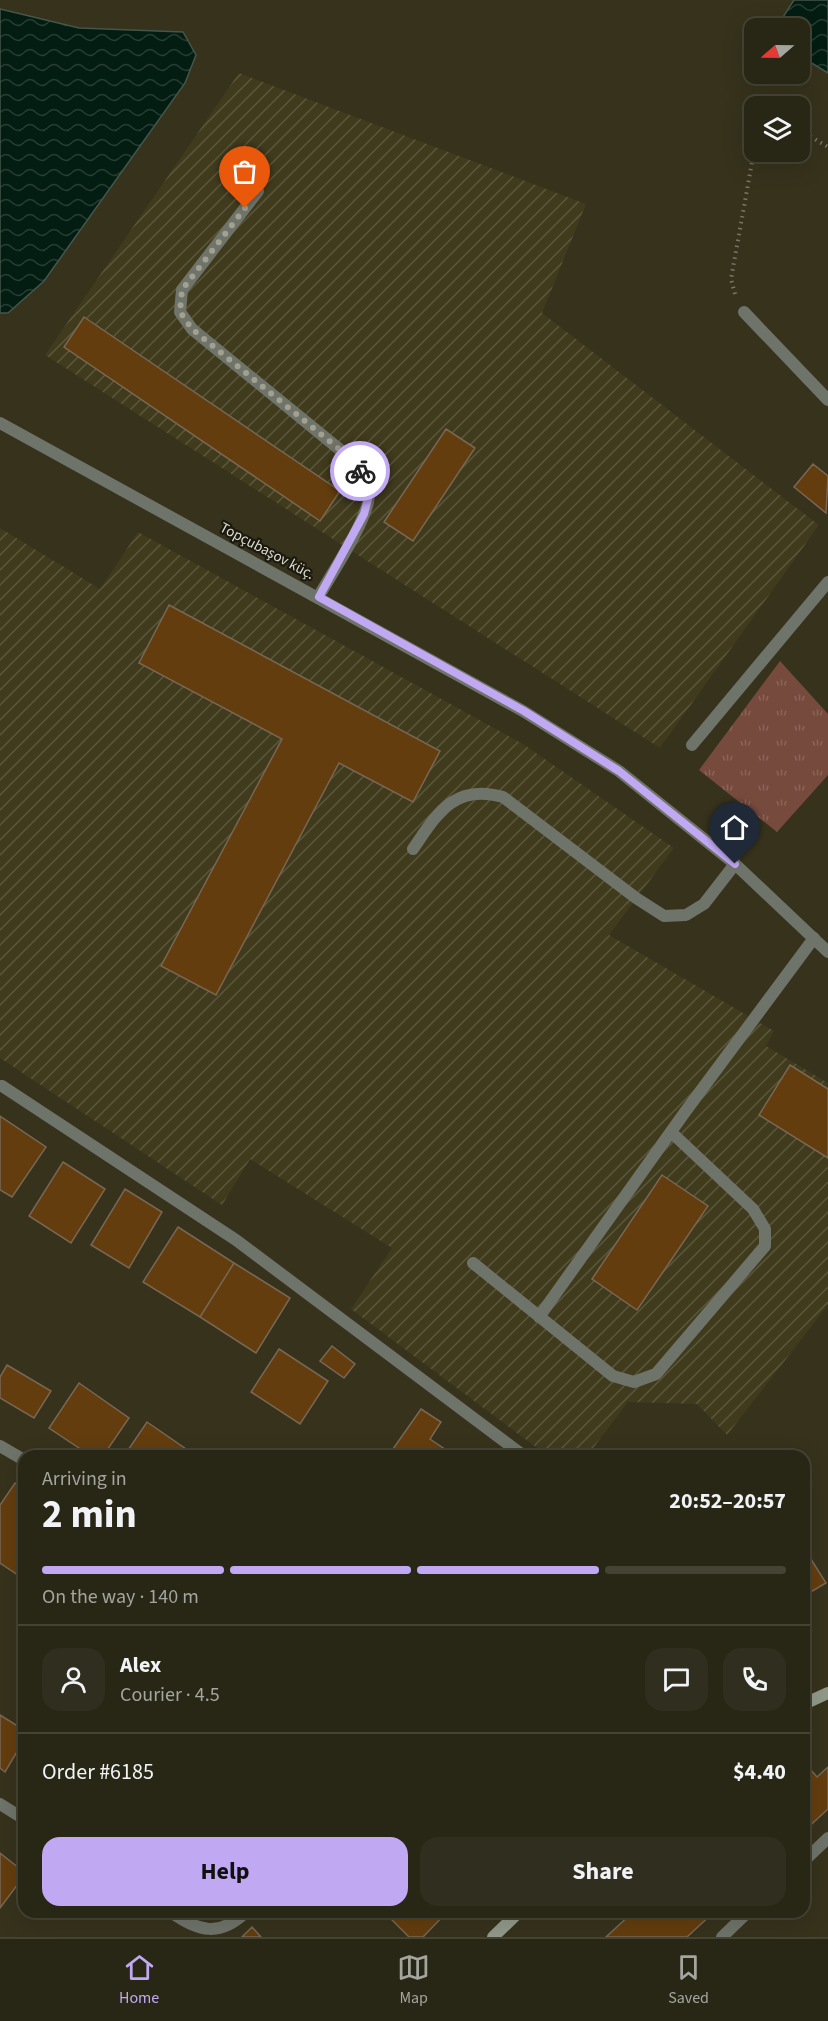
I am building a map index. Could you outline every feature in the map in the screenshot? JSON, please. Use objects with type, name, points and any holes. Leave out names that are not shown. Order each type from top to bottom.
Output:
[{"type":"main road","points":[[810,1701],[828,1693]]},
{"type":"main road","points":[[493,1937],[513,1918]]},
{"type":"street","points":[[258,191],[182,290],[180,312],[192,329],[344,453],[361,472],[369,495],[364,514],[319,597]]},
{"type":"street","points":[[744,312],[828,400]]},
{"type":"street","name":"Topçubaşov küç.","points":[[0,423],[524,711],[619,771],[735,864],[828,952]]},
{"type":"street","points":[[692,745],[828,582]]},
{"type":"street","points":[[412,849],[441,809],[467,794],[483,791],[503,797],[636,898],[664,916],[686,915],[704,904],[735,864]]},
{"type":"street","points":[[539,1317],[671,1132],[814,938]]},
{"type":"street","points":[[2,1086],[236,1240],[516,1450]]},
{"type":"street","points":[[472,1263],[613,1376],[634,1382],[656,1374],[765,1246],[765,1229],[753,1209],[671,1132]]},
{"type":"street","points":[[0,1446],[18,1456]]},
{"type":"street","points":[[0,1804],[18,1815]]},
{"type":"street","points":[[810,1856],[828,1839]]},
{"type":"street","points":[[182,1918],[205,1930],[225,1930],[239,1918]]},
{"type":"street","points":[[722,1937],[742,1918]]},
{"type":"path","points":[[810,136],[828,147]]},
{"type":"path","points":[[744,312],[736,299],[731,279],[752,162]]},
{"type":"shaded area","points":[[239,73],[586,204],[542,313],[819,525],[660,748],[45,355]]},
{"type":"shaded area","points":[[0,528],[100,589],[138,532],[523,744],[674,848],[609,935],[774,1031],[766,1046],[828,1083],[828,1305],[727,1435],[697,1404],[628,1402],[592,1450],[540,1450],[351,1309],[392,1248],[250,1159],[222,1205],[0,1058]]},
{"type":"green space","points":[[780,661],[828,714],[828,775],[777,832],[699,770]]},
{"type":"water","points":[[794,0],[828,0],[828,73],[810,62],[810,18],[782,18]]},
{"type":"water","points":[[0,9],[79,28],[183,32],[196,55],[185,83],[44,281],[8,313],[0,313]]},
{"type":"building","points":[[84,317],[340,491],[320,521],[64,347]]},
{"type":"building","points":[[446,429],[475,448],[413,541],[384,522]]},
{"type":"building","points":[[813,464],[828,476],[826,513],[794,487]]},
{"type":"building","points":[[169,605],[440,751],[413,802],[339,763],[216,995],[161,966],[282,739],[139,663]]},
{"type":"building","points":[[790,1065],[828,1089],[828,1158],[759,1115]]},
{"type":"building","points":[[0,1116],[46,1147],[12,1197],[0,1190]]},
{"type":"building","points":[[63,1162],[105,1189],[71,1243],[29,1216]]},
{"type":"building","points":[[662,1175],[708,1206],[637,1310],[592,1279]]},
{"type":"building","points":[[125,1189],[162,1212],[129,1268],[91,1245]]},
{"type":"building","points":[[178,1227],[234,1263],[200,1317],[143,1282]]},
{"type":"building","points":[[234,1263],[290,1298],[256,1353],[200,1317]]},
{"type":"building","points":[[332,1346],[355,1364],[344,1378],[320,1361]]},
{"type":"building","points":[[279,1349],[328,1381],[300,1424],[251,1392]]},
{"type":"building","points":[[7,1365],[51,1391],[34,1418],[0,1398],[0,1377]]},
{"type":"building","points":[[79,1383],[129,1418],[107,1450],[82,1450],[49,1428]]},
{"type":"building","points":[[421,1409],[441,1422],[430,1439],[446,1450],[392,1450]]},
{"type":"building","points":[[147,1422],[186,1449],[185,1450],[128,1450]]},
{"type":"building","points":[[15,1483],[18,1485],[18,1575],[0,1563],[0,1505]]},
{"type":"building","points":[[810,1558],[826,1583],[810,1592]]},
{"type":"building","points":[[0,1715],[18,1726],[18,1750],[5,1772],[0,1768]]},
{"type":"building","points":[[828,1767],[828,1809],[810,1826],[810,1769],[817,1777]]},
{"type":"building","points":[[0,1853],[18,1867],[18,1884],[0,1908]]},
{"type":"building","points":[[390,1918],[441,1918],[423,1937],[409,1937]]},
{"type":"building","points":[[627,1918],[708,1918],[687,1937],[606,1937]]},
{"type":"building","points":[[252,1927],[261,1937],[242,1937]]},
{"type":"way so far","points":[[245,208],[182,290],[180,312],[192,329],[344,453],[360,471]]},
{"type":"route","points":[[360,471],[369,495],[364,514],[319,597],[524,711],[619,771],[735,864]]}]
